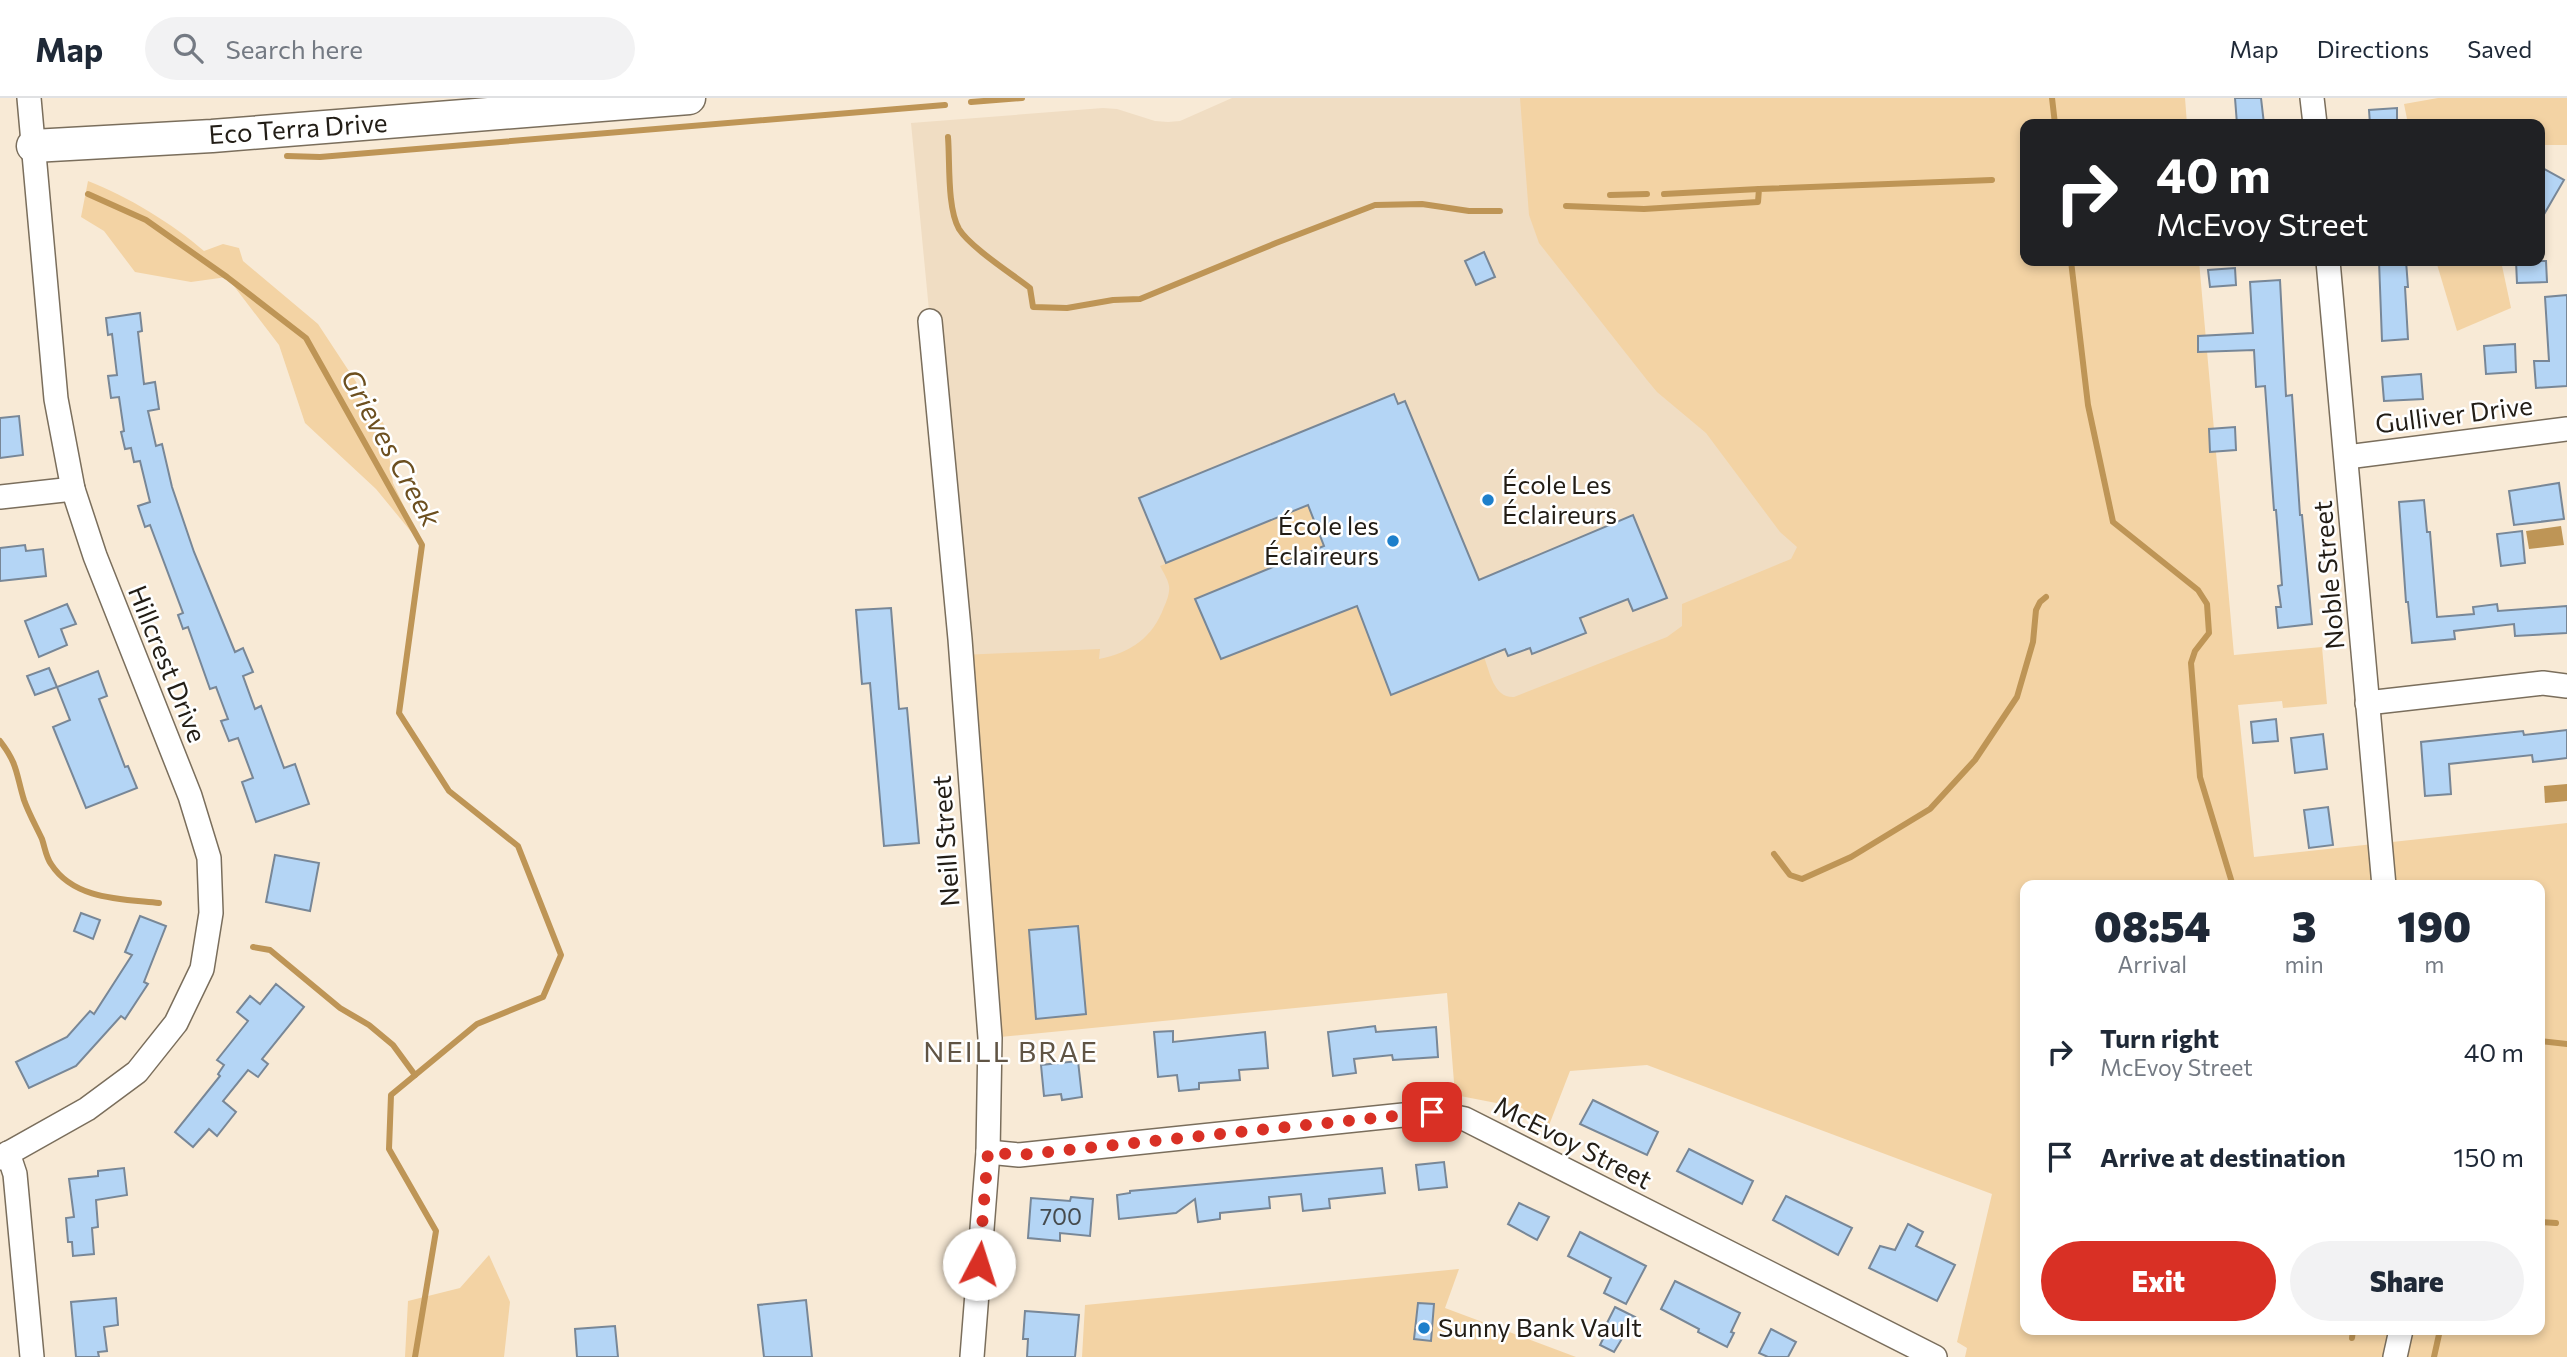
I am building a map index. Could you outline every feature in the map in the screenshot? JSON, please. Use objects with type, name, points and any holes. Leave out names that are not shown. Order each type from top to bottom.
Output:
[{"type":"street","name":"Hillcrest Drive","points":[[4,1155],[87,1110],[137,1072],[176,1023],[202,969],[211,913],[209,858],[190,796],[94,556],[73,489],[56,398],[29,98]]},
{"type":"street","name":"Eco Terra Drive","points":[[33,146],[212,136],[689,98]]},
{"type":"street","points":[[2312,98],[2314,119]]},
{"type":"street","name":"Noble Street","points":[[2328,266],[2383,880]]},
{"type":"street","name":"Neill Street","points":[[930,321],[960,639],[990,1038],[988,1152],[972,1357]]},
{"type":"street","name":"Gulliver Drive","points":[[2347,457],[2567,429]]},
{"type":"street","points":[[0,497],[73,489]]},
{"type":"street","points":[[2367,703],[2543,683],[2567,685]]},
{"type":"street","name":"McEvoy Street","points":[[988,1152],[1019,1155],[1432,1112],[1449,1114],[1465,1119],[1936,1357]]},
{"type":"street","points":[[4,1155],[15,1174],[32,1357]]},
{"type":"street","points":[[2395,1357],[2400,1335]]},
{"type":"shaded area","name":"École Les Éclaireurs","points":[[1232,98],[2010,98],[2012,517],[978,899],[911,123],[1103,108],[1168,122],[1180,121]]},
{"type":"shaded area","points":[[1520,98],[2185,98],[2187,119],[2020,119],[2020,266],[2199,266],[2234,655],[2322,647],[2327,704],[2283,708],[2282,701],[2238,705],[2254,857],[2567,823],[2567,1357],[1965,1357],[1967,1348],[1957,1342],[1992,1194],[1647,1065],[1570,1071],[1546,1133],[1522,1108],[1455,1095],[1447,993],[990,1038],[961,655],[1100,649],[1099,659],[1121,653],[1147,635],[1159,618],[1169,588],[1160,566],[1308,505],[1324,546],[1195,599],[1221,659],[1343,611],[1354,598],[1392,695],[1484,657],[1497,689],[1514,697],[1667,637],[1682,626],[1682,604],[1791,559],[1797,547],[1780,532],[1706,433],[1657,392],[1539,243],[1529,215]]},
{"type":"shaded area","points":[[2438,98],[2567,98],[2567,145],[2545,145],[2545,119],[2407,119],[2404,104]]},
{"type":"shaded area","points":[[88,181],[149,212],[204,251],[223,244],[239,248],[243,261],[318,324],[385,426],[393,483],[422,545],[376,489],[305,423],[279,345],[227,277],[191,282],[135,272],[104,231],[81,217]]},
{"type":"shaded area","points":[[2438,266],[2502,266],[2511,308],[2457,331]]},
{"type":"shaded area","points":[[2561,526],[2564,545],[2529,549],[2526,531]]},
{"type":"shaded area","points":[[2567,784],[2567,801],[2545,803],[2544,786]]},
{"type":"shaded area","points":[[489,1255],[510,1302],[504,1357],[405,1357],[408,1301],[460,1288]]},
{"type":"shaded area","points":[[1459,1269],[1445,1308],[1576,1357],[1082,1357],[1085,1305]]},
{"type":"building","points":[[2235,98],[2261,98],[2263,119],[2237,119]]},
{"type":"building","points":[[2397,108],[2397,119],[2370,119],[2369,110]]},
{"type":"building","points":[[2545,169],[2564,180],[2545,213]]},
{"type":"building","points":[[1484,252],[1495,277],[1476,285],[1465,261]]},
{"type":"building","points":[[2546,261],[2547,282],[2517,283],[2516,266],[2545,266]]},
{"type":"building","points":[[2379,266],[2406,266],[2408,339],[2382,341]]},
{"type":"building","points":[[2235,268],[2236,285],[2210,287],[2208,270]]},
{"type":"building","points":[[2280,280],[2286,396],[2292,395],[2300,515],[2312,624],[2278,628],[2276,607],[2281,607],[2278,586],[2282,585],[2265,386],[2256,387],[2254,350],[2198,352],[2198,336],[2253,333],[2250,282]]},
{"type":"building","points":[[2567,295],[2567,386],[2536,388],[2534,361],[2549,361],[2545,297]]},
{"type":"building","points":[[140,313],[142,331],[138,332],[144,384],[155,382],[159,409],[148,411],[156,446],[162,444],[172,487],[194,552],[235,652],[243,648],[253,672],[243,676],[255,709],[261,706],[284,768],[295,764],[309,804],[256,822],[242,782],[253,778],[238,738],[229,741],[221,721],[228,719],[216,687],[210,689],[188,627],[183,629],[178,615],[183,613],[150,525],[145,527],[138,506],[150,502],[140,461],[134,462],[131,448],[125,449],[119,397],[111,398],[108,376],[117,375],[112,334],[108,335],[106,318]]},
{"type":"building","points":[[2515,344],[2516,372],[2486,374],[2484,346]]},
{"type":"building","points":[[2421,374],[2423,399],[2384,401],[2382,377]]},
{"type":"building","name":"École les Éclaireurs","points":[[1394,394],[1398,404],[1405,401],[1479,580],[1633,515],[1667,598],[1633,611],[1628,599],[1580,618],[1586,633],[1532,654],[1530,648],[1508,656],[1505,649],[1391,695],[1357,606],[1221,659],[1195,599],[1324,546],[1308,505],[1166,563],[1139,498]]},
{"type":"building","points":[[19,416],[23,455],[0,458],[0,418]]},
{"type":"building","points":[[2235,427],[2236,450],[2210,452],[2209,429]]},
{"type":"building","points":[[2559,483],[2564,519],[2514,525],[2509,491]]},
{"type":"building","points":[[2424,500],[2427,532],[2430,532],[2437,617],[2474,614],[2473,607],[2497,604],[2498,611],[2567,606],[2567,633],[2515,636],[2514,624],[2454,631],[2455,639],[2412,643],[2406,602],[2399,502]]},
{"type":"building","points":[[2522,531],[2525,563],[2501,566],[2497,534]]},
{"type":"building","points":[[25,545],[26,551],[43,549],[46,576],[0,581],[0,548]]},
{"type":"building","points":[[67,604],[76,624],[61,629],[67,645],[39,657],[25,621]]},
{"type":"building","points":[[891,608],[899,709],[907,708],[919,843],[884,846],[870,683],[862,684],[856,610]]},
{"type":"building","points":[[49,668],[57,687],[35,695],[27,676]]},
{"type":"building","points":[[98,671],[107,696],[99,699],[125,767],[128,766],[137,788],[86,808],[53,727],[70,720],[57,687]]},
{"type":"building","points":[[2276,719],[2278,741],[2253,743],[2251,722]]},
{"type":"building","points":[[2567,730],[2567,758],[2533,762],[2532,755],[2449,764],[2451,794],[2425,796],[2421,742],[2523,731],[2524,735]]},
{"type":"building","points":[[2323,734],[2327,769],[2295,773],[2291,738]]},
{"type":"building","points":[[2328,807],[2333,845],[2309,848],[2304,810]]},
{"type":"building","points":[[275,855],[319,863],[310,911],[266,902]]},
{"type":"building","points":[[81,913],[100,920],[93,939],[74,931]]},
{"type":"building","points":[[140,916],[166,926],[144,982],[148,984],[125,1019],[121,1016],[76,1066],[29,1088],[16,1062],[67,1037],[90,1011],[94,1014],[132,955],[125,952]]},
{"type":"building","points":[[1078,926],[1086,1014],[1036,1019],[1029,930]]},
{"type":"building","points":[[276,984],[304,1007],[262,1059],[268,1064],[258,1077],[248,1070],[223,1101],[236,1112],[217,1136],[209,1129],[193,1147],[175,1132],[220,1076],[218,1074],[224,1065],[217,1060],[248,1021],[237,1012],[250,996],[260,1004]]},
{"type":"building","points":[[1375,1026],[1376,1032],[1436,1027],[1438,1057],[1393,1060],[1392,1055],[1354,1059],[1356,1073],[1333,1076],[1328,1032]]},
{"type":"building","points":[[1173,1031],[1173,1042],[1265,1032],[1268,1068],[1239,1070],[1240,1080],[1199,1083],[1199,1089],[1179,1091],[1177,1075],[1158,1077],[1154,1032]]},
{"type":"building","points":[[1078,1061],[1082,1097],[1062,1100],[1061,1094],[1044,1096],[1041,1065]]},
{"type":"building","points":[[1593,1100],[1658,1132],[1647,1155],[1580,1124]]},
{"type":"building","points":[[1689,1149],[1753,1181],[1742,1204],[1677,1171]]},
{"type":"building","points":[[1444,1162],[1447,1187],[1419,1190],[1416,1165]]},
{"type":"building","points":[[124,1168],[127,1195],[96,1200],[98,1227],[92,1228],[94,1254],[73,1256],[72,1242],[68,1242],[66,1218],[74,1217],[69,1179],[98,1176],[98,1171]]},
{"type":"building","points":[[1382,1168],[1385,1193],[1329,1199],[1330,1208],[1303,1211],[1301,1194],[1269,1197],[1270,1208],[1220,1213],[1220,1219],[1198,1222],[1195,1199],[1176,1213],[1119,1219],[1117,1195],[1130,1191]]},
{"type":"building","points":[[1786,1196],[1852,1228],[1838,1255],[1773,1220]]},
{"type":"building","points":[[1071,1197],[1093,1199],[1090,1236],[1060,1233],[1060,1241],[1028,1238],[1031,1198],[1070,1201]]},
{"type":"building","points":[[1519,1203],[1549,1217],[1537,1240],[1508,1224]]},
{"type":"building","points":[[1908,1224],[1923,1232],[1916,1246],[1955,1265],[1937,1301],[1869,1268],[1880,1246],[1895,1250]]},
{"type":"building","points":[[1580,1232],[1646,1266],[1626,1304],[1604,1293],[1611,1278],[1568,1256]]},
{"type":"building","points":[[1675,1281],[1740,1313],[1727,1347],[1661,1309]]},
{"type":"building","points":[[116,1298],[118,1325],[104,1327],[107,1351],[98,1352],[99,1357],[76,1357],[71,1302]]},
{"type":"building","points":[[806,1300],[812,1357],[764,1357],[758,1305]]},
{"type":"building","name":"Sunny Bank Vault","points":[[1418,1303],[1434,1304],[1431,1341],[1414,1339]]},
{"type":"building","points":[[1615,1307],[1635,1317],[1614,1352],[1600,1345],[1607,1331],[1604,1329]]},
{"type":"building","points":[[1025,1311],[1079,1315],[1075,1357],[1027,1357],[1028,1339],[1023,1339]]},
{"type":"building","points":[[615,1326],[618,1357],[577,1357],[575,1329]]},
{"type":"building","points":[[1771,1329],[1796,1342],[1788,1357],[1768,1357],[1759,1353]]},
{"type":"waterway","points":[[971,102],[1022,98]]},
{"type":"waterway","points":[[2052,98],[2054,119]]},
{"type":"waterway","points":[[287,156],[320,157],[945,105]]},
{"type":"waterway","points":[[948,137],[952,209],[959,229],[982,252],[1030,288],[1033,307],[1067,308],[1113,300],[1140,299],[1375,205],[1422,204],[1469,211],[1500,211]]},
{"type":"waterway","points":[[1566,206],[1644,209],[1758,202],[1759,189],[1992,180]]},
{"type":"waterway","points":[[1664,194],[1759,189]]},
{"type":"waterway","name":"Grieves Creek","points":[[88,194],[146,220],[227,277],[306,338],[422,545],[399,713],[449,791],[518,846],[561,955],[543,997],[477,1024],[391,1095],[389,1149],[436,1231],[415,1357]]},
{"type":"waterway","points":[[1610,195],[1647,194]]},
{"type":"waterway","points":[[2072,266],[2088,405],[2113,522],[2198,590],[2207,604],[2209,633],[2195,651],[2191,663],[2200,777],[2231,880]]},
{"type":"waterway","points":[[1774,854],[1790,875],[1802,879],[1851,857],[1930,809],[1975,760],[2017,697],[2033,642],[2036,610],[2046,597]]},
{"type":"waterway","points":[[0,741],[13,763],[24,800],[48,858],[61,876],[72,885],[100,896],[159,903]]},
{"type":"waterway","points":[[253,947],[270,950],[340,1008],[369,1025],[393,1045],[415,1075]]},
{"type":"waterway","points":[[2545,1042],[2567,1044]]},
{"type":"waterway","points":[[2545,1222],[2556,1223]]},
{"type":"waterway","points":[[2434,1357],[2439,1335]]},
{"type":"place","name":"École Les Éclaireurs","points":[[1488,500]]},
{"type":"place","name":"École les Éclaireurs","points":[[1393,541]]},
{"type":"place","name":"Sunny Bank Vault","points":[[1424,1328]]},
{"type":"district","name":"NEILL BRAE","points":[[1011,1052]]},
{"type":"route","points":[[979,1264],[988,1152],[1019,1155],[1432,1112]]}]
